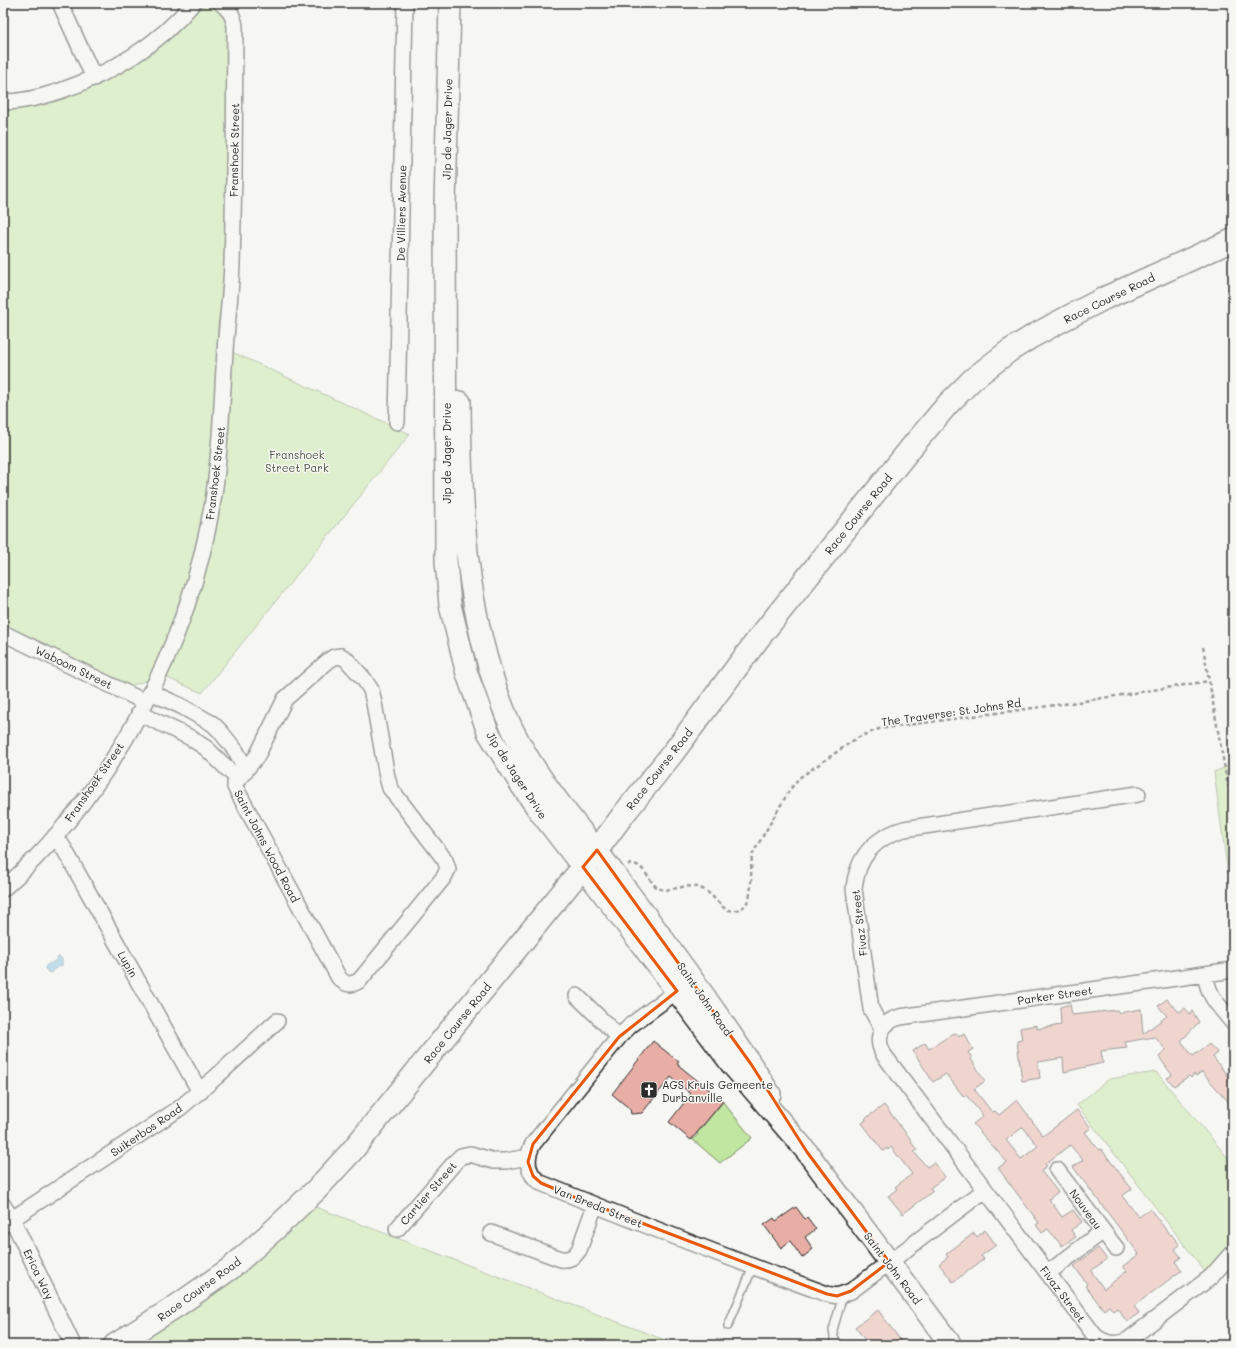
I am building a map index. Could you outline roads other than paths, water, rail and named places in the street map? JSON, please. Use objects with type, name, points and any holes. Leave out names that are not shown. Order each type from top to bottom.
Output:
[{"type":"main road","name":"Jip de Jager Drive","points":[[450,3],[445,214],[446,562],[450,605],[467,674],[488,732],[528,796],[583,867]]},
{"type":"main road","name":"Jip de Jager Drive","points":[[456,3],[461,466],[471,586],[478,624],[492,675],[506,716],[529,759],[575,823],[597,850]]},
{"type":"main road","name":"Race Course Road","points":[[115,1345],[172,1309],[231,1268],[316,1190],[356,1146],[597,850],[672,754],[758,639],[914,444],[948,404],[973,380],[1015,348],[1070,316],[1105,298],[1233,240]]},
{"type":"main road","name":"Saint John Road","points":[[597,850],[751,1064],[806,1152]]},
{"type":"main road","name":"Saint John Road","points":[[583,867],[732,1066],[806,1152],[951,1345]]},
{"type":"street","points":[[60,3],[94,78]]},
{"type":"street","points":[[3,102],[42,97],[94,78],[122,63],[147,46],[168,29],[193,3]]},
{"type":"street","name":"Franshoek Street","points":[[3,889],[55,836],[86,798],[105,770],[145,702],[165,661],[190,594],[208,528],[218,465],[222,427],[225,349],[232,262],[236,26],[230,10],[221,3]]},
{"type":"street","name":"De Villiers Avenue","points":[[397,422],[405,3]]},
{"type":"street","name":"Waboom Street","points":[[3,633],[145,702]]},
{"type":"street","name":"Saint Johns Wood Road","points":[[334,657],[344,657],[367,682],[373,694],[390,788],[445,860],[448,869],[439,884],[360,980],[349,985],[339,978],[236,791],[235,782],[242,774],[257,756],[285,699],[328,661],[334,657]]},
{"type":"street","points":[[145,702],[181,706],[213,724],[236,751],[242,774]]},
{"type":"street","points":[[145,702],[189,737],[242,774]]},
{"type":"street","name":"Fivaz Street","points":[[1138,794],[904,829],[886,835],[871,847],[859,866],[854,888],[871,1009],[882,1030],[880,1034],[880,1043],[884,1055],[1095,1336],[1105,1342],[1116,1344],[1128,1340],[1211,1277],[1233,1252]]},
{"type":"street","name":"Lupin","points":[[55,836],[63,847],[200,1092]]},
{"type":"street","name":"Parker Street","points":[[882,1030],[890,1021],[900,1017],[1233,970]]},
{"type":"street","points":[[1205,974],[1211,996],[1233,1022]]},
{"type":"street","points":[[528,1157],[533,1144],[618,1037],[630,1026],[677,991]]},
{"type":"street","points":[[577,996],[618,1037]]},
{"type":"street","name":"Suikerbos Road","points":[[8,1222],[180,1108],[200,1092],[277,1021]]},
{"type":"street","name":"Cartier Street","points":[[397,1229],[461,1156],[470,1154],[494,1160],[506,1161],[528,1157]]},
{"type":"street","name":"Van Breda Street","points":[[528,1157],[529,1167],[533,1176],[541,1183],[753,1267],[826,1294],[837,1296],[843,1295]]},
{"type":"street","name":"Nouveau","points":[[1048,1273],[1103,1231],[1057,1170]]},
{"type":"street","points":[[843,1295],[851,1291],[985,1190]]},
{"type":"street","name":"Erica Way","points":[[3,1205],[8,1222],[73,1345]]},
{"type":"street","points":[[491,1233],[561,1259],[571,1258],[575,1256],[579,1250],[595,1205]]},
{"type":"street","points":[[1103,1231],[1116,1248]]},
{"type":"lane","points":[[728,1326],[753,1267]]},
{"type":"lane","points":[[839,1345],[834,1338],[833,1330],[843,1295]]},
{"type":"water","points":[[59,956],[62,959],[62,965],[54,969],[51,973],[48,972],[45,969],[46,966],[55,961]]},
{"type":"place","name":"AGS Kruis Gemeente Durbanville","points":[[649,1090]]},
{"type":"park label","name":"Franshoek Street Park","points":[[297,460]]}]
